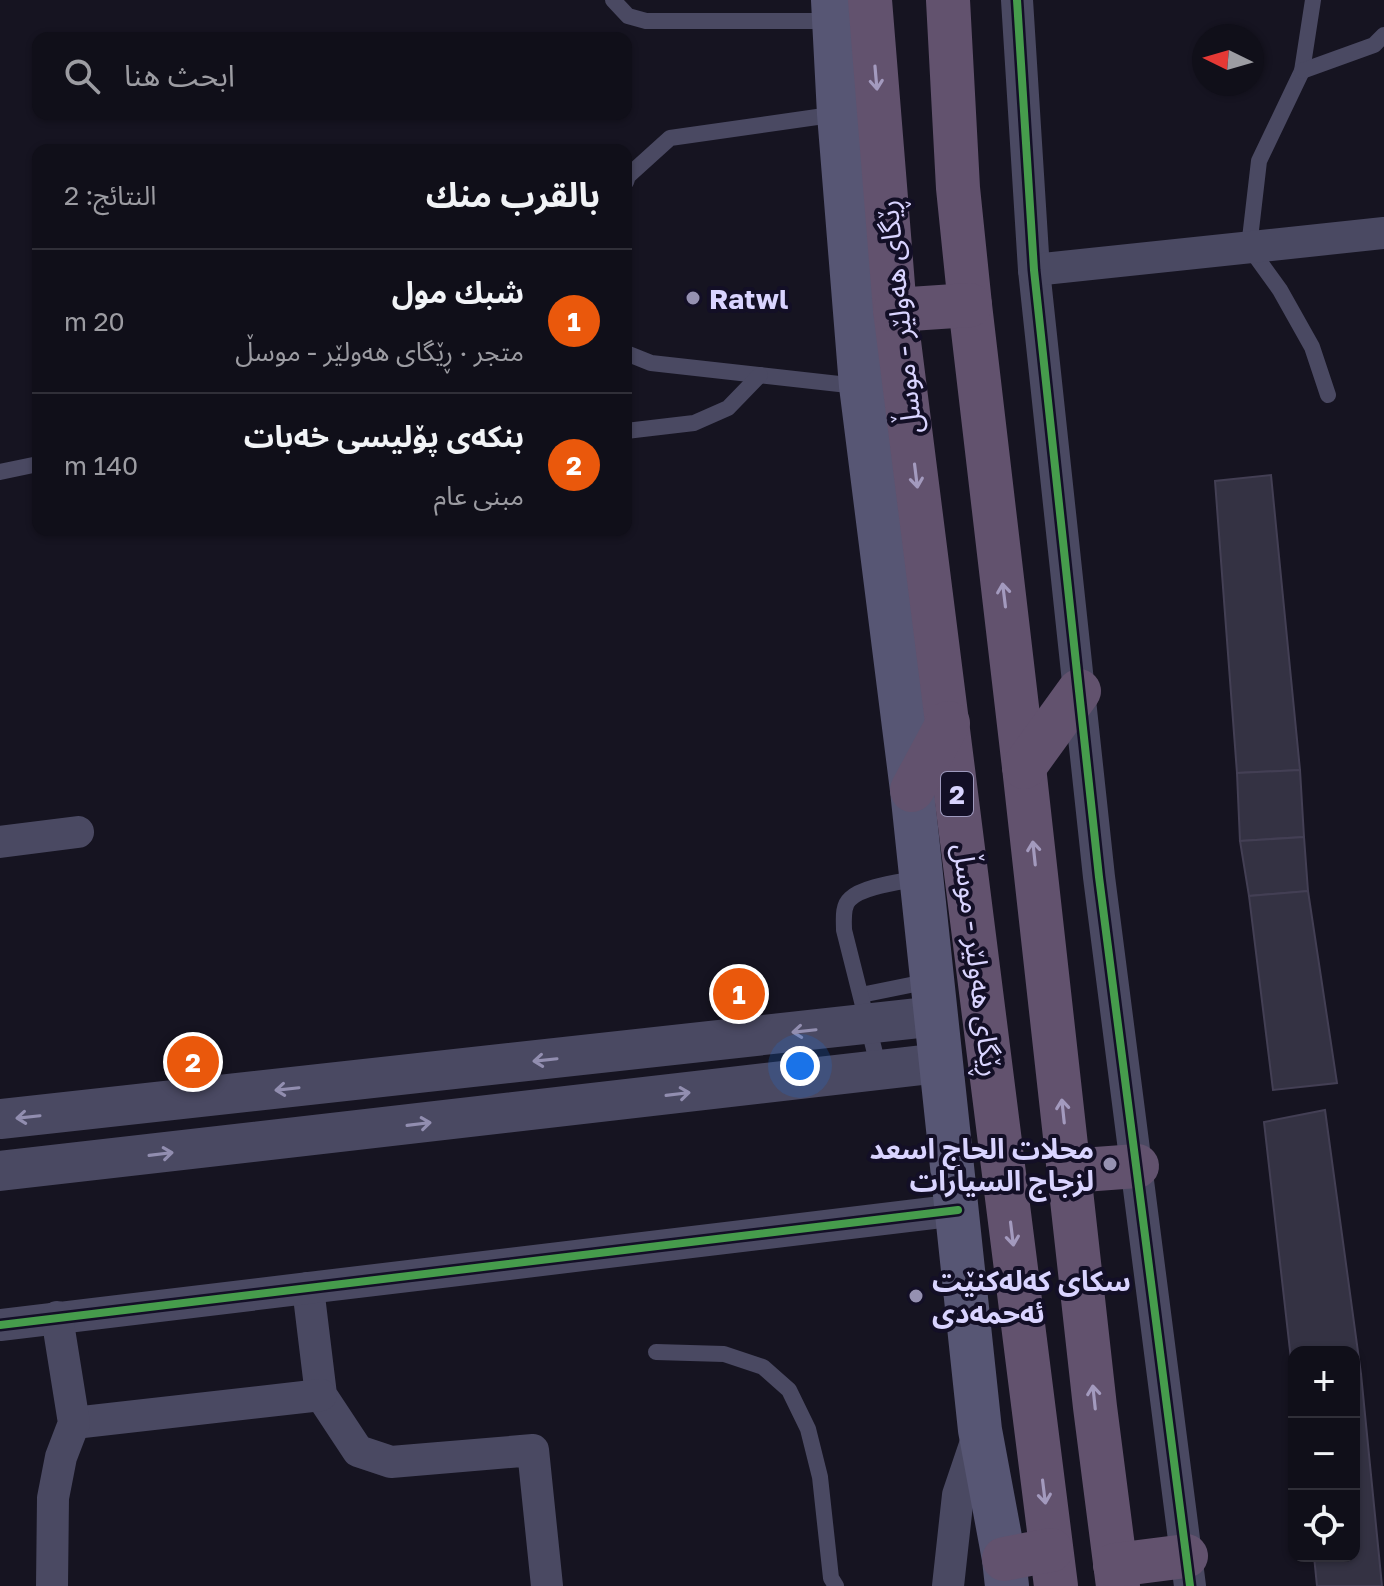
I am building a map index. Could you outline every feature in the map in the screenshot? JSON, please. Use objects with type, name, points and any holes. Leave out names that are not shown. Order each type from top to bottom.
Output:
[{"type":"highway","points":[[948,0],[958,188],[970,305],[1116,1576],[1188,1571]]},
{"type":"highway","name":"ڕێگای هەولێر - موسڵ","points":[[845,7],[895,310],[1054,1568]]},
{"type":"highway","points":[[895,310],[970,305]]},
{"type":"highway","points":[[1024,767],[1079,691]]},
{"type":"highway","points":[[912,790],[948,723]]},
{"type":"highway","points":[[1069,1171],[1137,1166]]},
{"type":"highway","points":[[1006,1572],[1054,1568]]},
{"type":"main road","points":[[845,7],[839,114],[861,386],[912,790],[980,1430],[1006,1572]]},
{"type":"street","points":[[1017,0],[1034,270],[1099,877],[1188,1571]]},
{"type":"street","points":[[1034,270],[1384,233]]},
{"type":"street","points":[[0,842],[78,832]]},
{"type":"street","points":[[0,1119],[107,1109],[864,1010],[935,998]]},
{"type":"street","points":[[0,1171],[940,1063]]},
{"type":"street","points":[[107,1109],[115,1159]]},
{"type":"street","points":[[0,1325],[958,1210]]},
{"type":"street","points":[[308,1288],[321,1395],[358,1451],[391,1462],[533,1450],[547,1586]]},
{"type":"street","points":[[52,1586],[53,1498],[61,1457],[74,1423],[57,1317]]},
{"type":"street","points":[[74,1423],[321,1395]]},
{"type":"street","points":[[948,1586],[958,1495],[980,1430]]},
{"type":"lane","points":[[613,0],[628,16],[646,21],[845,7]]},
{"type":"lane","points":[[1313,0],[1302,71],[1259,161],[1249,247],[1280,290],[1312,347],[1328,395]]},
{"type":"lane","points":[[1302,71],[1374,45],[1384,35]]},
{"type":"lane","points":[[632,172],[670,138],[839,114]]},
{"type":"lane","points":[[632,355],[651,363],[861,386]]},
{"type":"lane","points":[[632,430],[694,423],[728,408],[760,375]]},
{"type":"lane","points":[[0,472],[32,465]]},
{"type":"lane","points":[[879,1070],[844,930],[845,909],[850,899],[866,890],[921,878]]},
{"type":"lane","points":[[656,1352],[724,1354],[763,1367],[789,1390],[808,1429],[820,1477],[831,1578],[836,1586]]},
{"type":"building","points":[[1271,475],[1300,770],[1237,773],[1215,481]]},
{"type":"building","points":[[1300,770],[1304,837],[1240,841],[1237,773]]},
{"type":"building","points":[[1304,837],[1308,891],[1249,896],[1240,841]]},
{"type":"building","points":[[1308,891],[1337,1083],[1273,1090],[1249,896]]},
{"type":"building","points":[[1325,1110],[1357,1346],[1289,1346],[1264,1122]]},
{"type":"building","points":[[1361,1374],[1382,1586],[1317,1586],[1315,1562],[1360,1562]]},
{"type":"cycle path","points":[[1017,0],[1034,270],[1099,877],[1190,1586]]},
{"type":"cycle path","points":[[0,1325],[958,1210]]},
{"type":"place","name":"Ratwl","points":[[693,298]]},
{"type":"place","name":"شبك مول","points":[[739,994]]},
{"type":"place","name":"بنکەی پۆلیسی خەبات","points":[[193,1062]]},
{"type":"place","name":"محلات الحاج اسعد لزجاج السيارات","points":[[1110,1164]]},
{"type":"place","name":"سکای کەلەکنێت ئەحمەدی","points":[[916,1296]]}]
